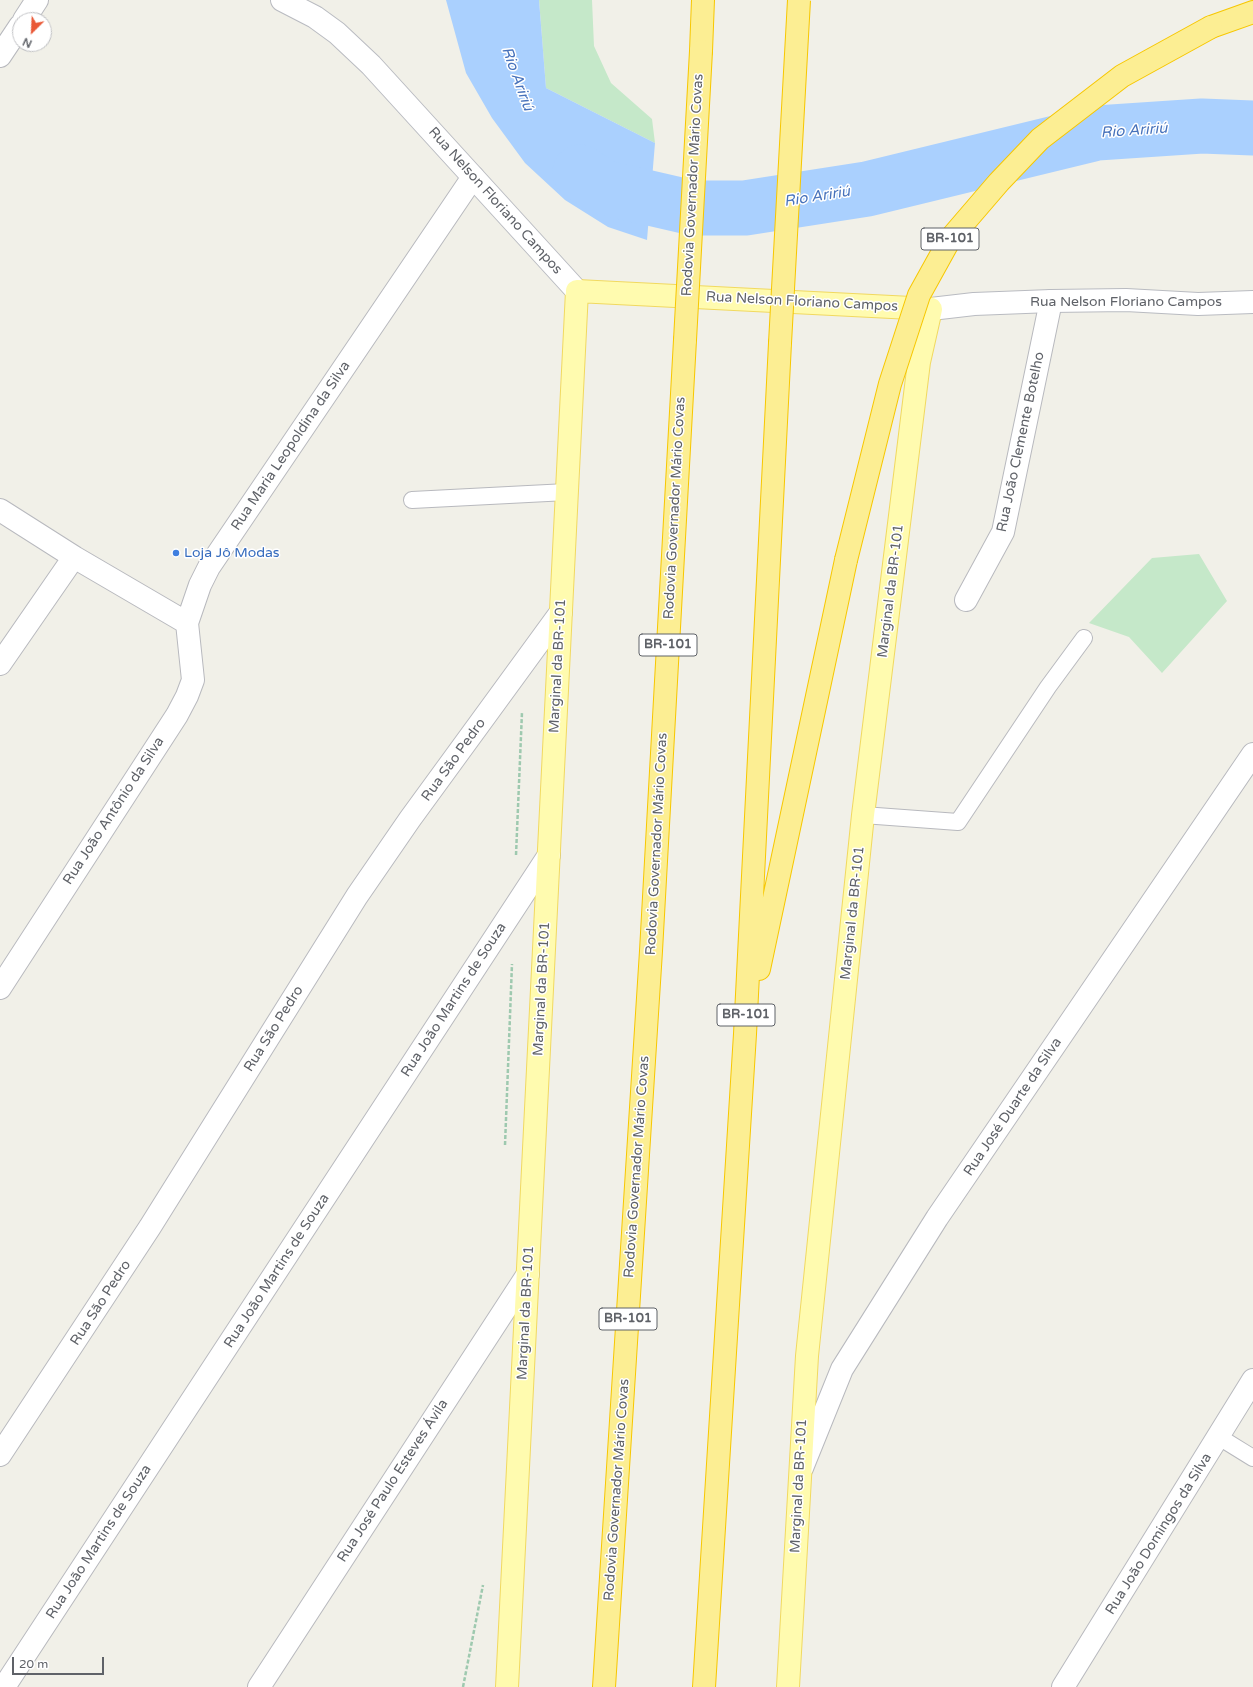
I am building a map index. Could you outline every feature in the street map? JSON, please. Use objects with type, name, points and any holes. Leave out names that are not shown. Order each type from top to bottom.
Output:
[{"type":"highway","name":"Rodovia Governador Mário Covas","points":[[604,1687],[651,943],[703,0]]},
{"type":"highway","name":"BR-101","points":[[704,1687],[745,1034],[799,0]]},
{"type":"highway","name":"BR-101","points":[[745,1034],[846,560],[890,384],[919,295],[950,239],[999,182],[1040,139],[1122,76],[1211,27],[1253,12]]},
{"type":"main road","name":"Rua Nelson Floriano Campos","points":[[576,291],[931,309]]},
{"type":"main road","name":"Marginal da BR-101","points":[[507,1687],[576,291]]},
{"type":"main road","name":"Marginal da BR-101","points":[[788,1687],[807,1356],[863,815],[919,362],[931,309]]},
{"type":"street","points":[[29,12],[37,0]]},
{"type":"street","name":"Rua Nelson Floriano Campos","points":[[282,0],[315,17],[337,33],[371,65],[576,291]]},
{"type":"street","points":[[0,56],[12,38]]},
{"type":"street","name":"Rua Maria Leopoldina da Silva","points":[[186,623],[200,585],[210,567],[473,177]]},
{"type":"street","name":"Rua Nelson Floriano Campos","points":[[931,309],[974,304],[1051,301],[1126,300],[1198,304],[1253,302]]},
{"type":"street","name":"Rua João Clemente Botelho","points":[[966,600],[1003,532],[1051,301]]},
{"type":"street","points":[[0,510],[74,557],[186,623]]},
{"type":"street","points":[[0,664],[74,557]]},
{"type":"street","name":"Rua São Pedro","points":[[0,1455],[150,1227],[357,896],[410,818],[561,612]]},
{"type":"street","name":"Rua João Antônio da Silva","points":[[0,988],[168,728],[187,696],[192,680],[186,623]]},
{"type":"street","name":"Rua José Duarte da Silva","points":[[799,1475],[842,1369],[937,1218],[1253,754]]},
{"type":"street","name":"Rua João Martins de Souza","points":[[4,1687],[549,855]]},
{"type":"street","name":"Rua José Paulo Esteves Ávila","points":[[259,1687],[528,1274]]},
{"type":"street","name":"Rua João Domingos da Silva","points":[[1063,1687],[1253,1380]]},
{"type":"lane","points":[[412,500],[567,492]]},
{"type":"lane","points":[[863,815],[958,822],[1048,687],[1084,638]]},
{"type":"lane","points":[[1219,1437],[1253,1458]]},
{"type":"path","points":[[516,863],[522,708]]},
{"type":"path","points":[[505,1146],[512,957]]},
{"type":"path","points":[[463,1687],[483,1584]]},
{"type":"green space","points":[[539,0],[592,0],[594,46],[611,83],[652,119],[655,143],[546,88]]},
{"type":"green space","points":[[1199,554],[1227,601],[1162,673],[1129,637],[1089,623],[1152,558]]},
{"type":"water","points":[[446,0],[539,0],[546,88],[655,143],[647,240],[608,227],[565,200],[525,163],[492,118],[466,73]]},
{"type":"waterway","name":"Rio Aririú","points":[[580,172],[602,187],[693,208],[745,208],[867,189],[1097,133],[1202,126],[1253,128]]},
{"type":"place","name":"Loja Jô Modas","points":[[176,553]]}]
